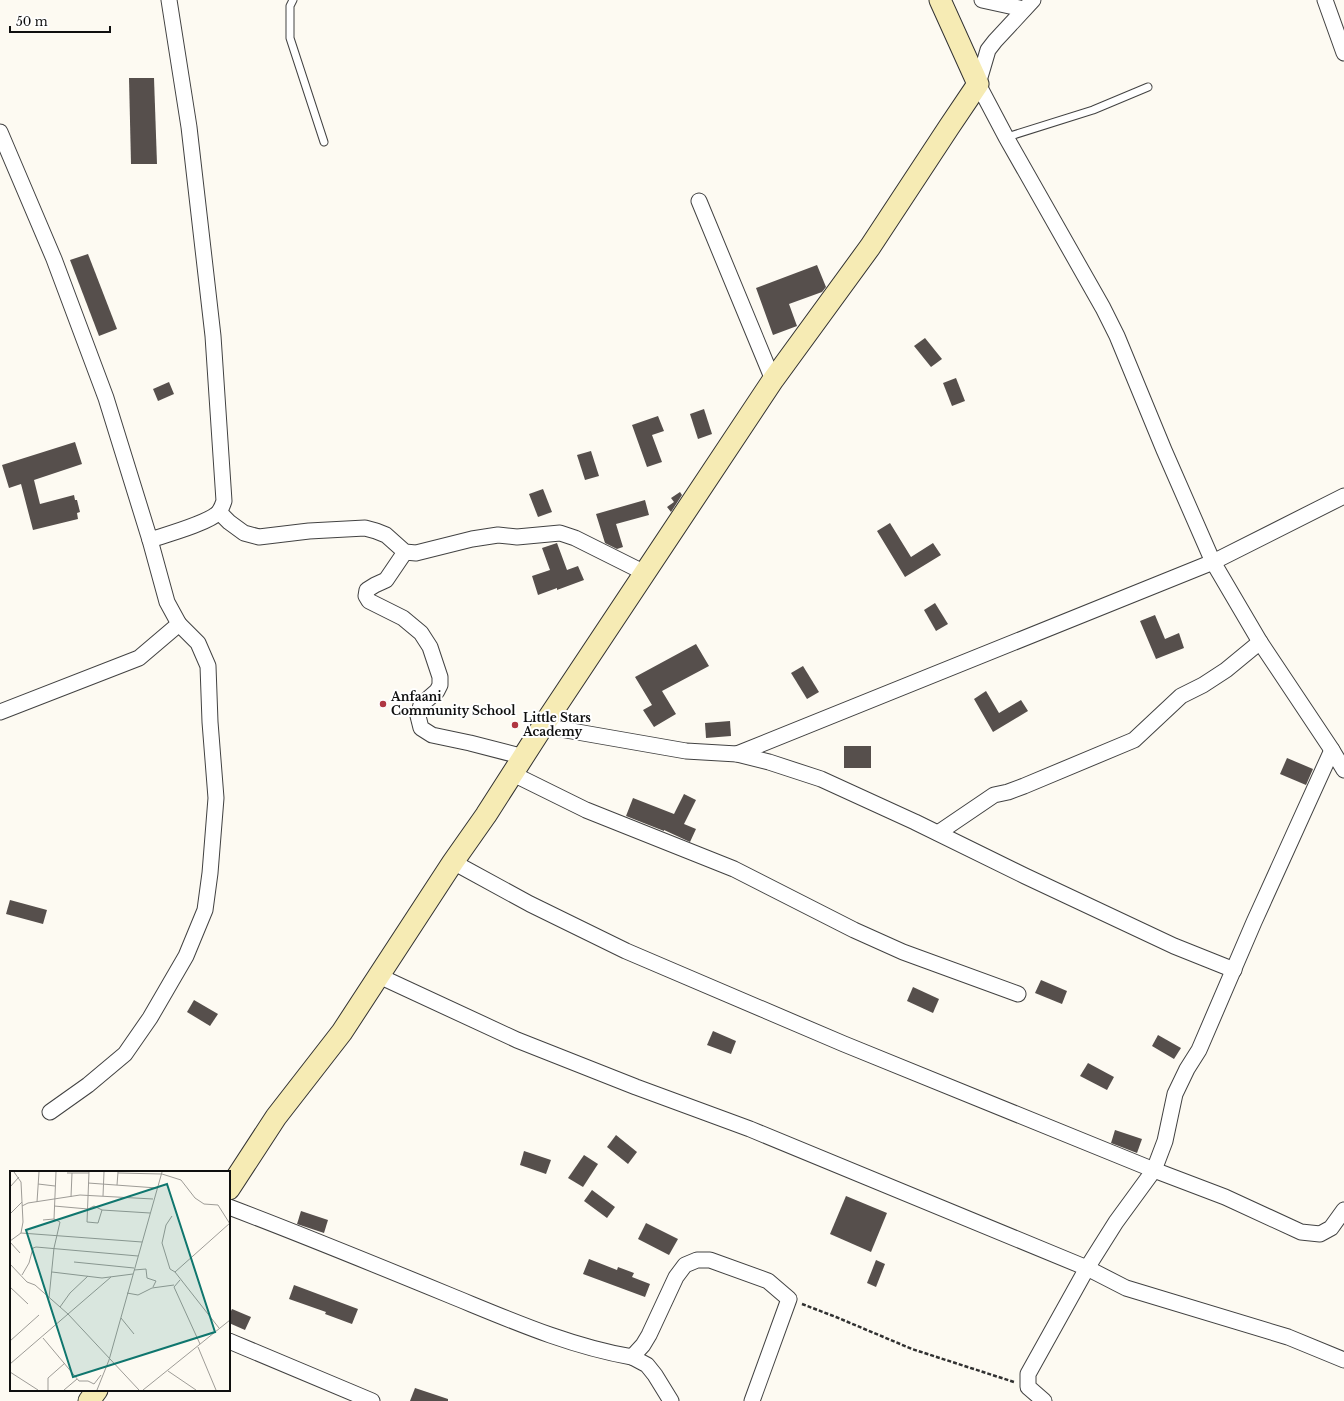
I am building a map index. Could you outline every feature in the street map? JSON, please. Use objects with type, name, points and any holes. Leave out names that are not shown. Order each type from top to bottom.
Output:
[{"type":"street","points":[[150,540],[193,526],[219,512],[224,501],[213,336],[189,127],[169,0]]},
{"type":"street","points":[[940,0],[978,84],[1006,137],[1103,308],[1120,343],[1164,450],[1213,562],[1260,642],[1344,770]]},
{"type":"street","points":[[982,0],[1029,5]]},
{"type":"street","points":[[1325,0],[1344,53]]},
{"type":"street","points":[[230,1187],[276,1117],[342,1032],[773,380],[870,247],[948,127],[978,84],[988,50],[1029,5]]},
{"type":"street","points":[[0,132],[54,259],[106,398],[150,540],[167,602],[179,624],[198,643],[208,666],[210,722],[216,798],[210,873],[205,910],[182,962],[150,1018],[124,1054],[88,1085],[50,1112]]},
{"type":"street","points":[[699,201],[773,380]]},
{"type":"street","points":[[737,754],[1213,562],[1344,496]]},
{"type":"street","points":[[219,512],[229,522],[244,533],[259,537],[309,531],[365,528],[376,530],[386,535],[405,552],[416,553],[472,539],[498,535],[517,537],[560,533],[575,538],[645,573]]},
{"type":"street","points":[[405,552],[390,576],[386,580],[367,590],[366,596],[369,601],[403,618],[421,633],[430,647],[440,677],[440,685],[437,691],[421,705],[418,716],[420,728],[432,735],[470,742],[524,757]]},
{"type":"street","points":[[0,712],[139,658],[179,624]]},
{"type":"street","points":[[938,833],[994,795],[1024,786],[1134,740],[1181,696],[1203,685],[1226,670],[1260,642]]},
{"type":"street","points":[[544,726],[686,751],[737,754],[769,762],[821,779],[938,833],[1025,876],[1174,946],[1234,970]]},
{"type":"street","points":[[1044,1401],[1028,1387],[1028,1374],[1087,1268],[1116,1222],[1154,1170],[1165,1141],[1175,1094],[1198,1050],[1332,750]]},
{"type":"street","points":[[513,774],[586,810],[734,869],[854,930],[903,952],[1018,994]]},
{"type":"street","points":[[453,862],[530,904],[626,951],[844,1044],[1154,1170],[1225,1197],[1301,1232],[1320,1234],[1331,1228],[1344,1210]]},
{"type":"street","points":[[379,976],[517,1040],[636,1087],[750,1129],[1087,1268],[1126,1288],[1288,1337],[1344,1360]]},
{"type":"street","points":[[230,1207],[307,1236],[539,1331],[607,1353],[632,1357],[647,1365],[671,1401]]},
{"type":"street","points":[[632,1357],[643,1345],[649,1335],[676,1277],[685,1265],[697,1260],[710,1260],[768,1281],[789,1299],[752,1401]]},
{"type":"street","points":[[230,1341],[372,1401]]},
{"type":"lane","points":[[293,0],[290,6],[290,38],[324,142]]},
{"type":"lane","points":[[1006,137],[1093,110],[1148,87]]},
{"type":"path","points":[[789,1299],[912,1349],[1028,1387]]},
{"type":"building","points":[[129,78],[154,78],[157,164],[131,164]]},
{"type":"building","points":[[88,254],[117,329],[99,336],[70,260]]},
{"type":"building","points":[[817,265],[826,287],[822,292],[789,304],[797,326],[773,335],[756,288]]},
{"type":"building","points":[[925,338],[942,359],[931,367],[914,346]]},
{"type":"building","points":[[956,378],[965,401],[952,406],[943,383]]},
{"type":"building","points":[[169,382],[174,394],[158,401],[153,389]]},
{"type":"building","points":[[704,409],[712,434],[698,439],[690,414]]},
{"type":"building","points":[[658,416],[664,431],[652,435],[662,462],[647,467],[632,425]]},
{"type":"building","points":[[75,442],[82,464],[34,480],[40,504],[74,495],[80,512],[77,513],[78,519],[33,530],[21,484],[9,488],[2,465]]},
{"type":"building","points":[[591,451],[599,476],[585,480],[577,455]]},
{"type":"building","points":[[543,489],[552,512],[538,517],[529,494]]},
{"type":"building","points":[[680,492],[682,495],[671,512],[667,507],[674,502],[671,498]]},
{"type":"building","points":[[645,500],[649,515],[616,524],[623,547],[617,549],[605,543],[596,514]]},
{"type":"building","points":[[890,523],[911,557],[933,543],[941,555],[905,577],[877,531]]},
{"type":"building","points":[[557,543],[567,570],[578,566],[584,580],[538,595],[532,576],[550,570],[542,548]]},
{"type":"building","points":[[935,603],[948,624],[936,631],[924,610]]},
{"type":"building","points":[[1155,615],[1165,639],[1179,633],[1184,648],[1156,659],[1140,621]]},
{"type":"building","points":[[696,644],[709,666],[662,691],[676,714],[654,727],[643,710],[652,705],[635,677]]},
{"type":"building","points":[[803,666],[819,692],[807,699],[791,673]]},
{"type":"building","points":[[986,691],[999,713],[1021,700],[1028,711],[993,732],[974,699]]},
{"type":"building","points":[[730,721],[731,736],[706,738],[705,723]]},
{"type":"building","points":[[844,746],[871,746],[871,768],[844,768]]},
{"type":"building","points":[[1287,758],[1313,769],[1306,785],[1280,774]]},
{"type":"building","points":[[684,794],[696,800],[684,824],[696,829],[690,842],[664,830],[626,816],[633,798],[674,814]]},
{"type":"building","points":[[10,900],[47,910],[43,924],[6,914]]},
{"type":"building","points":[[1041,980],[1067,991],[1062,1004],[1035,993]]},
{"type":"building","points":[[913,987],[939,999],[933,1013],[907,1001]]},
{"type":"building","points":[[194,1000],[218,1014],[210,1026],[187,1012]]},
{"type":"building","points":[[713,1031],[736,1041],[731,1054],[707,1045]]},
{"type":"building","points":[[1158,1035],[1181,1048],[1174,1059],[1152,1046]]},
{"type":"building","points":[[1088,1063],[1114,1077],[1107,1090],[1080,1076]]},
{"type":"building","points":[[1115,1130],[1142,1139],[1137,1153],[1111,1143]]},
{"type":"building","points":[[616,1135],[637,1152],[628,1164],[607,1147]]},
{"type":"building","points":[[524,1151],[551,1160],[546,1174],[520,1165]]},
{"type":"building","points":[[584,1155],[598,1164],[583,1187],[568,1178]]},
{"type":"building","points":[[592,1190],[615,1207],[607,1218],[584,1201]]},
{"type":"building","points":[[846,1196],[887,1213],[871,1252],[830,1234]]},
{"type":"building","points":[[301,1211],[328,1220],[324,1233],[297,1224]]},
{"type":"building","points":[[646,1223],[678,1239],[669,1255],[638,1239]]},
{"type":"building","points":[[589,1259],[617,1270],[618,1267],[634,1273],[632,1277],[650,1284],[645,1297],[583,1274]]},
{"type":"building","points":[[876,1260],[885,1264],[876,1287],[867,1283]]},
{"type":"building","points":[[294,1285],[358,1309],[352,1324],[325,1314],[326,1312],[289,1299]]},
{"type":"building","points":[[232,1309],[251,1317],[245,1330],[230,1323],[230,1313]]},
{"type":"building","points":[[415,1388],[448,1399],[448,1401],[410,1401]]},
{"type":"place","name":"Anfaani Community School","points":[[383,704]]},
{"type":"place","name":"Little Stars Academy","points":[[515,725]]}]
